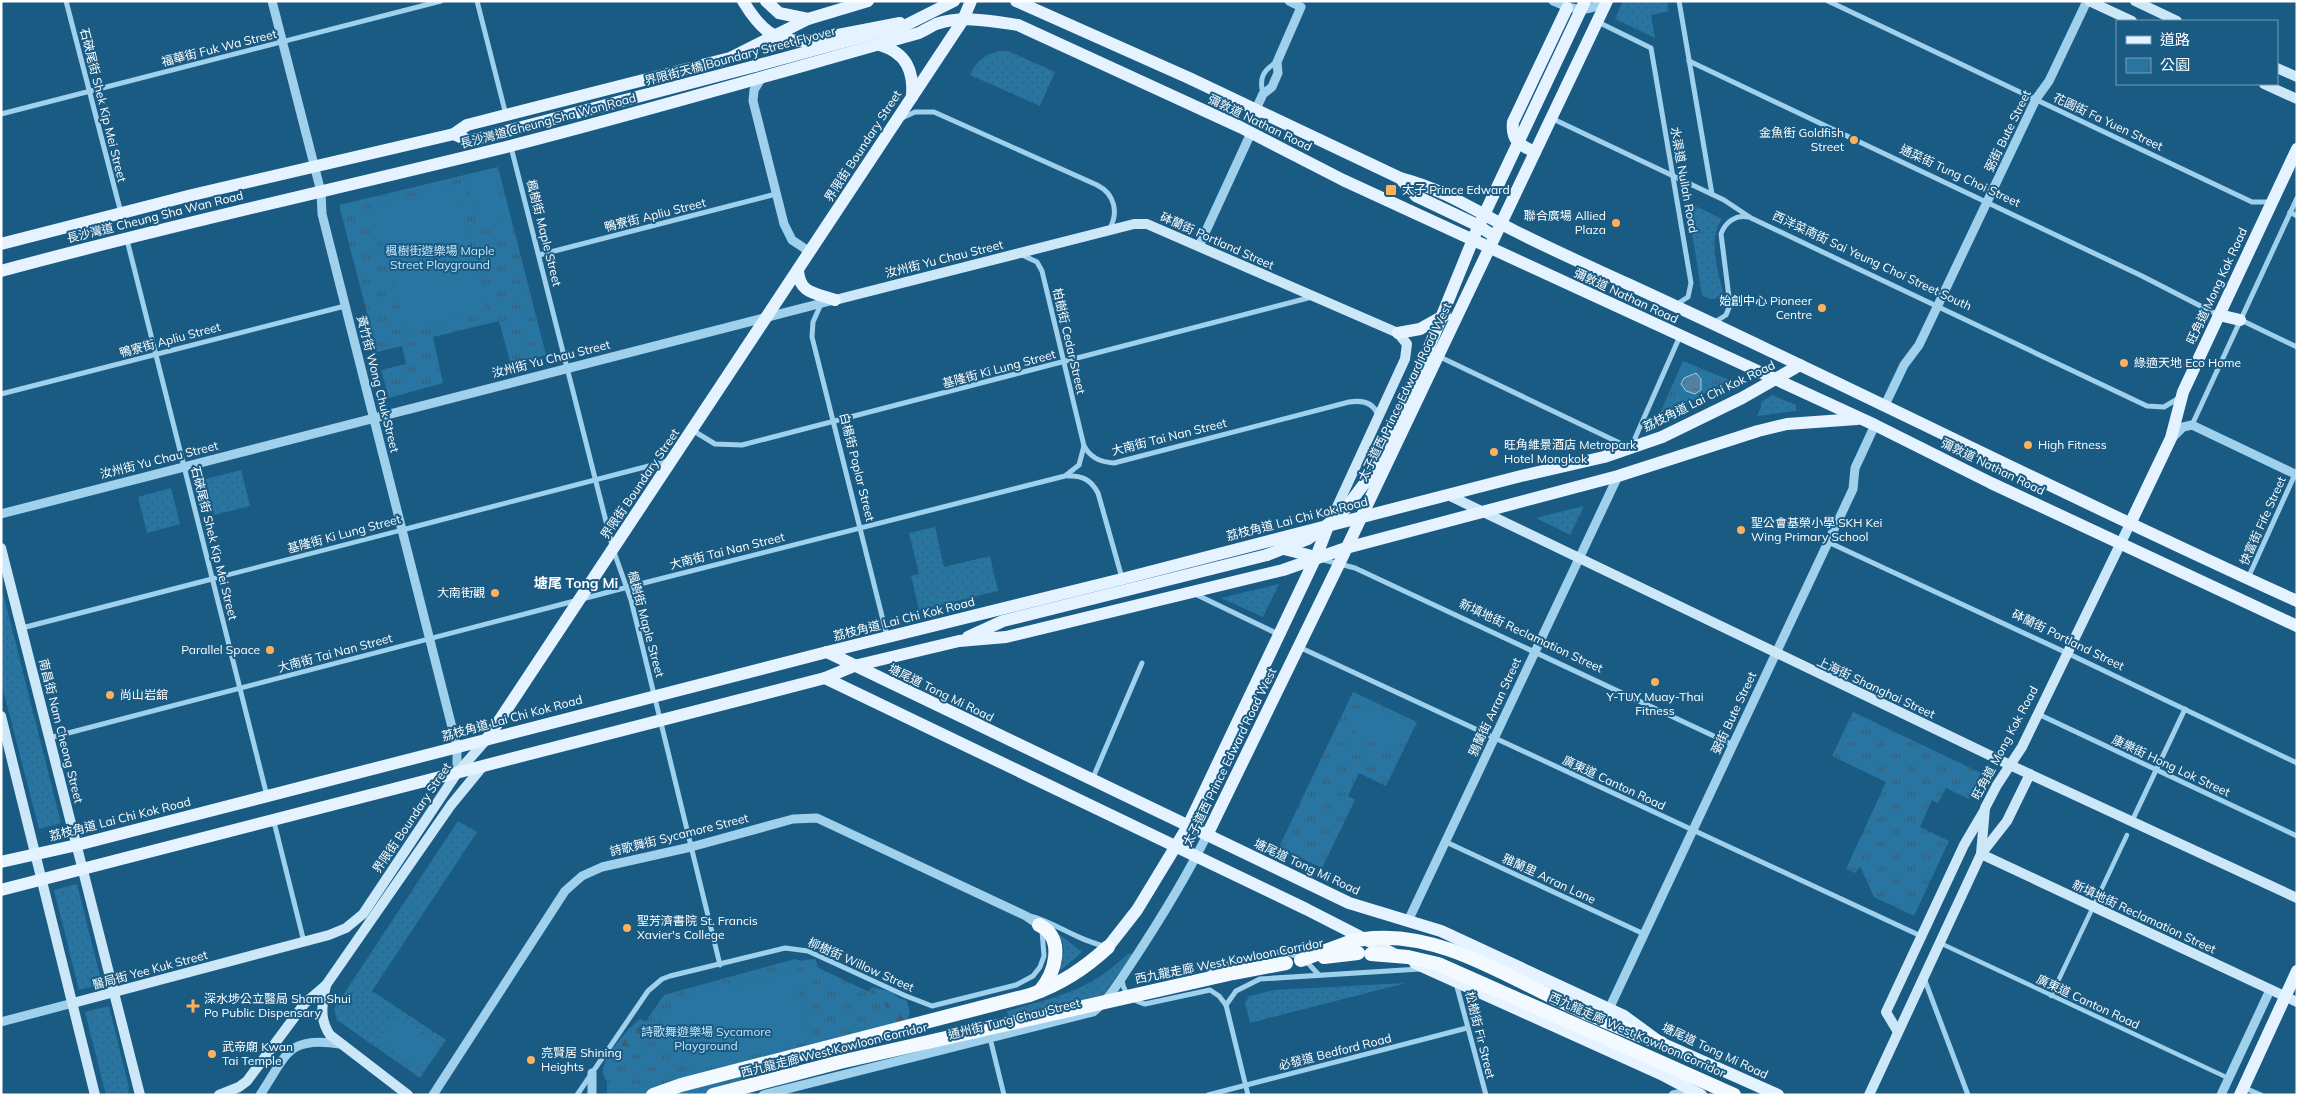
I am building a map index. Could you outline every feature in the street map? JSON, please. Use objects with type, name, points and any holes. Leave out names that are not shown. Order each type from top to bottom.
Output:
[{"type":"highway","points":[[1035,993],[1052,975],[1056,955],[1052,937],[1047,929],[1039,925]]},
{"type":"highway","points":[[1301,960],[1355,940],[1393,937],[1412,939],[1448,949],[1607,1015],[1661,1043]]},
{"type":"highway","points":[[653,1095],[681,1085],[834,1047],[1035,993],[1079,972],[1108,946]]},
{"type":"highway","name":"西九龍走廊 West Kowloon Corridor","points":[[713,1095],[849,1060],[1233,973],[1301,960],[1350,954],[1408,957],[1438,964],[1734,1095]]},
{"type":"main road","points":[[743,1],[759,25],[774,36],[788,40],[807,41],[887,24],[923,21],[937,24]]},
{"type":"main road","points":[[766,1],[780,13],[808,19]]},
{"type":"main road","name":"長沙灣道 Cheung Sha Wan Road","points":[[1,244],[314,166],[454,134],[466,125],[730,58],[808,19],[845,5],[868,1]]},
{"type":"main road","name":"界限街天橋 Boundary Street Flyover","points":[[469,141],[874,35],[927,16],[954,1]]},
{"type":"main road","name":"彌敦道 Nathan Road","points":[[1016,1],[1256,109],[1400,178],[1450,198],[2130,524],[2297,601]]},
{"type":"main road","points":[[959,641],[1003,621],[1267,555],[1308,539],[1343,512],[1362,489],[1380,457],[1417,377],[1476,232],[1585,1]]},
{"type":"main road","name":"太子道西 Prince Edward Road West","points":[[1207,836],[1361,518],[1606,1]]},
{"type":"main road","points":[[2088,1],[2130,20]]},
{"type":"main road","points":[[2134,1],[2175,20]]},
{"type":"main road","name":"彌敦道 Nathan Road","points":[[937,24],[969,8],[993,20],[1018,25],[1251,133],[1343,180],[1492,242],[1681,336],[1860,418],[2121,544],[2297,626]]},
{"type":"main road","name":"界限街 Boundary Street","points":[[304,942],[338,932],[363,914],[457,773],[487,739],[897,121],[969,8]]},
{"type":"main road","points":[[1535,152],[1516,141],[1512,132],[1513,122],[1567,8]]},
{"type":"main road","name":"長沙灣道 Cheung Sha Wan Road","points":[[1,271],[126,237],[321,192],[511,145],[761,79],[919,33],[937,24]]},
{"type":"main road","points":[[880,44],[901,55],[908,64],[912,74],[912,97]]},
{"type":"main road","points":[[2278,68],[2297,77]]},
{"type":"main road","points":[[2266,85],[2297,100]]},
{"type":"main road","name":"長沙灣道 Cheung Sha Wan Road","points":[[454,134],[469,141]]},
{"type":"main road","name":"旺角道 Mong Kok Road","points":[[1869,1095],[1981,854],[1985,808],[2038,714],[2121,544],[2171,438],[2183,392],[2297,149]]},
{"type":"main road","points":[[1400,178],[1416,196],[1477,225],[1492,242]]},
{"type":"main road","name":"砵蘭街 Portland Street","points":[[1109,231],[1134,224],[1147,224],[1398,333]]},
{"type":"main road","name":"汝州街 Yu Chau Street","points":[[835,300],[1109,231]]},
{"type":"main road","points":[[798,270],[801,284],[807,291],[835,300]]},
{"type":"main road","points":[[1398,333],[1430,325],[1464,300]]},
{"type":"main road","points":[[2219,315],[2240,320]]},
{"type":"main road","name":"太子道西 Prince Edward Road West","points":[[1108,946],[1137,910],[1188,826],[1316,557],[1328,526],[1408,352],[1407,344],[1398,333]]},
{"type":"main road","name":"荔枝角道 Lai Chi Kok Road","points":[[1,862],[34,853],[77,845],[1521,476],[1574,465],[1630,449],[1662,437],[1775,380],[1800,365]]},
{"type":"main road","points":[[1,890],[825,678],[854,666],[959,641],[1006,637],[1283,570],[1346,548],[1618,476],[1758,431],[1787,424],[1860,418]]},
{"type":"main road","name":"上海街 Shanghai Street","points":[[1448,495],[2010,765],[2297,898]]},
{"type":"main road","points":[[1249,545],[1292,549],[1316,557]]},
{"type":"main road","name":"南昌街 Nam Cheong Street","points":[[1,548],[140,1095]]},
{"type":"main road","name":"塘尾道 Tong Mi Road","points":[[827,652],[1349,904],[1441,931],[1607,1015]]},
{"type":"main road","points":[[825,678],[1306,908],[1384,950],[1455,980],[1661,1074],[1697,1093]]},
{"type":"main road","points":[[1,716],[5,744],[43,880],[96,1095]]},
{"type":"main road","name":"界限街 Boundary Street","points":[[223,1094],[247,1082],[305,1003],[326,985],[452,805],[483,766]]},
{"type":"main road","points":[[1981,854],[2007,821],[2030,774]]},
{"type":"main road","points":[[1898,1032],[1886,1012],[1964,846],[1985,808]]},
{"type":"main road","name":"新填地街 Reclamation Street","points":[[1981,854],[2291,999]]},
{"type":"main road","name":"醫局街 Yee Kuk Street","points":[[74,1003],[304,942]]},
{"type":"main road","points":[[2242,1091],[2291,999],[2297,971]]},
{"type":"main road","name":"界限街 Boundary Street","points":[[326,985],[322,1006],[322,1023],[330,1035],[340,1044]]},
{"type":"main road","name":"塘尾道 Tong Mi Road","points":[[1661,1043],[1778,1095]]},
{"type":"main road","points":[[340,1044],[408,1095]]},
{"type":"street","name":"石硤尾街 Shek Kip Mei Street","points":[[66,1],[121,213]]},
{"type":"street","name":"黃竹街 Wong Chuk Street","points":[[272,1],[321,192],[322,214],[457,747],[457,773]]},
{"type":"street","name":"福華街 Fuk Wa Street","points":[[1,114],[441,1]]},
{"type":"street","points":[[476,1],[506,116]]},
{"type":"street","points":[[1256,109],[1263,94],[1272,87],[1278,73],[1278,62],[1302,4],[1288,1]]},
{"type":"street","points":[[1553,1],[1576,11],[1587,10],[1606,1]]},
{"type":"street","name":"水渠道 Nullah Road","points":[[1679,1],[1712,194]]},
{"type":"street","name":"花園街 Fa Yuen Street","points":[[1828,1],[2252,202],[2264,203],[2273,201]]},
{"type":"street","name":"弼街 Bute Street","points":[[1885,405],[1904,365],[1919,344],[2036,98],[2049,81],[2088,1]]},
{"type":"street","name":"水渠道 Nullah Road","points":[[1597,22],[1651,48],[1692,289],[1686,300],[1673,305]]},
{"type":"street","name":"通菜街 Tung Choi Street","points":[[1689,61],[2219,315]]},
{"type":"street","points":[[761,79],[754,90],[753,101],[787,233],[792,240],[810,252]]},
{"type":"street","points":[[897,121],[915,112],[934,112],[1097,185],[1110,194],[1113,201],[1114,221],[1109,231]]},
{"type":"street","name":"西洋菜南街 Sai Yeung Choi Street South","points":[[1551,118],[1712,194],[1752,218],[2147,406],[2155,407],[2171,404],[2183,392]]},
{"type":"street","points":[[1200,246],[1251,133]]},
{"type":"street","name":"楓樹街 Maple Street","points":[[511,145],[613,549],[628,587],[720,965]]},
{"type":"street","name":"鴨寮街 Apliu Street","points":[[539,255],[776,194]]},
{"type":"street","points":[[2192,425],[2297,198]]},
{"type":"street","points":[[2290,212],[2297,216]]},
{"type":"street","points":[[1712,322],[1723,318],[1730,306],[1721,234],[1726,225],[1734,219],[1745,216],[1752,218]]},
{"type":"street","name":"石硤尾街 Shek Kip Mei Street","points":[[126,237],[267,796]]},
{"type":"street","name":"柏樹街 Cedar Street","points":[[1018,254],[1032,259],[1040,266],[1084,446]]},
{"type":"street","name":"基隆街 Ki Lung Street","points":[[692,430],[715,444],[733,446],[833,423],[1313,297]]},
{"type":"street","name":"汝州街 Yu Chau Street","points":[[1,514],[567,367],[835,300]]},
{"type":"street","name":"白楊街 Poplar Street","points":[[822,303],[812,322],[812,337],[887,637]]},
{"type":"street","name":"鴨寮街 Apliu Street","points":[[1,394],[345,306]]},
{"type":"street","points":[[2240,320],[2297,346]]},
{"type":"street","points":[[1437,355],[1630,449],[1681,336]]},
{"type":"street","name":"大南街 Tai Nan Street","points":[[1084,446],[1092,457],[1114,463],[1357,400],[1371,404],[1376,411],[1378,419]]},
{"type":"street","points":[[2171,438],[2184,427],[2192,425],[2296,474]]},
{"type":"street","name":"弼街 Bute Street","points":[[1607,1015],[1853,489],[1855,468],[1875,426]]},
{"type":"street","points":[[1065,476],[1079,465],[1084,446]]},
{"type":"street","name":"基隆街 Ki Lung Street","points":[[21,628],[672,460]]},
{"type":"street","name":"快富街 Fife Street","points":[[2248,579],[2296,474]]},
{"type":"street","points":[[1065,476],[1083,477],[1094,486],[1122,579]]},
{"type":"street","name":"大南街 Tai Nan Street","points":[[49,738],[628,587],[1065,476]]},
{"type":"street","name":"鴉蘭街 Arran Street","points":[[1408,921],[1618,476]]},
{"type":"street","name":"砵蘭街 Portland Street","points":[[1828,542],[2297,763]]},
{"type":"street","name":"新填地街 Reclamation Street","points":[[1316,557],[1355,568],[1733,745]]},
{"type":"street","points":[[1192,592],[1278,634]]},
{"type":"street","name":"廣東道 Canton Road","points":[[1299,647],[1692,831],[1922,936]]},
{"type":"street","points":[[1091,780],[1142,663]]},
{"type":"street","points":[[2132,821],[2185,709]]},
{"type":"street","name":"康樂街 Hong Lok Street","points":[[2038,714],[2297,836]]},
{"type":"street","name":"詩歌舞街 Sycamore Street","points":[[433,1095],[570,885],[595,869],[691,847],[793,819],[817,818],[1026,916],[1039,925]]},
{"type":"street","points":[[273,821],[304,942]]},
{"type":"street","points":[[2051,996],[2126,834]]},
{"type":"street","name":"太子道西 Prince Edward Road West","points":[[1122,977],[1197,856],[1207,836]]},
{"type":"street","name":"雅蘭里 Arran Lane","points":[[1446,842],[1644,934]]},
{"type":"street","name":"詩歌舞街 Sycamore Street","points":[[1026,916],[1042,919],[1091,944],[1108,946]]},
{"type":"street","name":"柳樹街 Willow Street","points":[[577,1095],[654,984],[670,976],[785,948],[797,948],[808,951],[932,1006],[1016,985],[1033,976],[1040,967],[1044,956],[1044,945],[1039,925]]},
{"type":"street","name":"廣東道 Canton Road","points":[[1940,943],[2229,1079]]},
{"type":"street","points":[[1210,990],[1208,972],[1210,968],[1283,951],[1305,960],[1319,975]]},
{"type":"street","points":[[1226,1005],[1236,991],[1251,982],[1319,975],[1428,968]]},
{"type":"street","points":[[1122,977],[1125,992],[1137,1002],[1145,1004],[1210,990],[1220,996],[1226,1005],[1248,1095]]},
{"type":"street","name":"通州街 Tung Chau Street","points":[[764,1095],[1093,1012],[1122,977]]},
{"type":"street","points":[[1924,978],[1968,1095]]},
{"type":"street","name":"松樹街 Fir Street","points":[[1455,980],[1486,1095]]},
{"type":"street","points":[[2221,1095],[2270,990]]},
{"type":"street","name":"醫局街 Yee Kuk Street","points":[[1,1022],[74,1003]]},
{"type":"street","name":"必發道 Bedford Road","points":[[1208,1095],[1467,1028]]},
{"type":"street","points":[[990,1038],[1004,1095]]},
{"type":"street","points":[[260,1095],[293,1048],[316,1040],[340,1044]]},
{"type":"street","points":[[592,1073],[592,1095]]},
{"type":"street","points":[[2242,1091],[2261,1095]]},
{"type":"street","points":[[1673,1095],[1697,1093]]},
{"type":"green space","points":[[1623,1],[1667,1],[1669,11],[1651,15],[1655,38],[1615,19]]},
{"type":"green space","points":[[1000,51],[1008,51],[1055,72],[1040,106],[970,75],[982,59]]},
{"type":"green space","name":"楓樹街遊樂場 Maple Street Playground","points":[[498,167],[546,355],[511,365],[499,321],[433,337],[443,383],[389,398],[381,370],[406,364],[402,346],[377,352],[339,205]]},
{"type":"green space","points":[[493,170],[506,221],[479,228],[466,176]]},
{"type":"green space","points":[[454,185],[487,310],[406,331],[373,206]]},
{"type":"green space","points":[[1687,202],[1722,219],[1715,236],[1714,245],[1723,293],[1716,298],[1710,299],[1702,295]]},
{"type":"green space","points":[[1683,361],[1729,380],[1657,420]]},
{"type":"green space","points":[[1772,395],[1796,405],[1796,411],[1757,416],[1761,402]]},
{"type":"green space","points":[[241,470],[250,506],[214,515],[205,479]]},
{"type":"green space","points":[[171,488],[180,524],[147,533],[138,497]]},
{"type":"green space","points":[[1584,506],[1570,535],[1536,518]]},
{"type":"green space","points":[[935,527],[944,567],[990,556],[998,591],[919,610],[911,576],[919,574],[909,533]]},
{"type":"green space","points":[[1279,584],[1263,617],[1221,598]]},
{"type":"green space","points":[[1,585],[61,823],[39,829],[1,682]]},
{"type":"green space","points":[[1353,692],[1417,722],[1386,786],[1359,773],[1348,796],[1355,800],[1322,868],[1279,847]]},
{"type":"green space","points":[[1363,701],[1411,723],[1398,751],[1350,729]]},
{"type":"green space","points":[[1853,712],[1981,773],[1969,799],[1946,788],[1938,803],[1932,800],[1920,827],[1949,841],[1914,916],[1874,897],[1860,866],[1855,873],[1846,869],[1886,782],[1832,756]]},
{"type":"green space","points":[[458,821],[477,832],[372,991],[446,1040],[420,1078],[337,1020],[334,1009]]},
{"type":"green space","points":[[77,884],[102,984],[79,990],[54,890]]},
{"type":"green space","points":[[1060,935],[1082,952],[1060,971],[1064,950]]},
{"type":"green space","points":[[1129,953],[1132,955],[1096,1005],[1010,1025],[1007,1011],[1058,996],[1086,985]]},
{"type":"green space","name":"詩歌舞遊樂場 Sycamore Playground","points":[[795,959],[806,962],[884,999],[886,1029],[795,1054],[796,1066],[751,1076],[708,1095],[607,1095],[607,1078],[664,995]]},
{"type":"green space","points":[[815,959],[825,980],[865,997],[872,987],[892,992],[898,998],[906,1000],[910,1011],[907,1021],[884,1032],[797,968],[804,960]]},
{"type":"green space","points":[[793,971],[810,1041],[686,1071],[670,1001]]},
{"type":"green space","points":[[1406,983],[1250,1023],[1245,1003],[1249,996],[1274,990]]},
{"type":"green space","points":[[109,1006],[129,1088],[128,1095],[106,1095],[85,1012]]},
{"type":"green space","points":[[394,1016],[438,1045],[422,1070],[378,1041]]},
{"type":"green space","points":[[640,1019],[651,1024],[613,1086],[605,1078],[603,1073],[604,1064],[618,1042]]},
{"type":"water","points":[[1696,373],[1701,379],[1701,390],[1695,394],[1686,391],[1681,384],[1684,378]]},
{"type":"place","name":"金魚街 Goldfish Street","points":[[1854,140]]},
{"type":"place","name":"太子 Prince Edward","points":[[1391,190]]},
{"type":"place","name":"聯合廣場 Allied Plaza","points":[[1616,223]]},
{"type":"place","name":"始創中心 Pioneer Centre","points":[[1822,308]]},
{"type":"place","name":"綠適天地 Eco Home","points":[[2124,363]]},
{"type":"place","name":"High Fitness","points":[[2028,445]]},
{"type":"place","name":"旺角維景酒店 Metropark Hotel Mongkok","points":[[1494,452]]},
{"type":"place","name":"聖公會基榮小學 SKH Kei Wing Primary School","points":[[1741,530]]},
{"type":"place","name":"大南街觀","points":[[495,593]]},
{"type":"place","name":"Parallel Space","points":[[270,650]]},
{"type":"place","name":"Y-TUY Muay-Thai Fitness","points":[[1655,682]]},
{"type":"place","name":"尚山岩舘","points":[[110,695]]},
{"type":"place","name":"聖芳濟書院 St. Francis Xavier's College","points":[[627,928]]},
{"type":"place","name":"深水埗公立醫局 Sham Shui Po Public Dispensary","points":[[193,1006]]},
{"type":"place","name":"武帝廟 Kwan Tai Temple","points":[[212,1054]]},
{"type":"place","name":"亮賢居 Shining Heights","points":[[531,1060]]},
{"type":"district","name":"塘尾 Tong Mi","points":[[576,583]]}]
